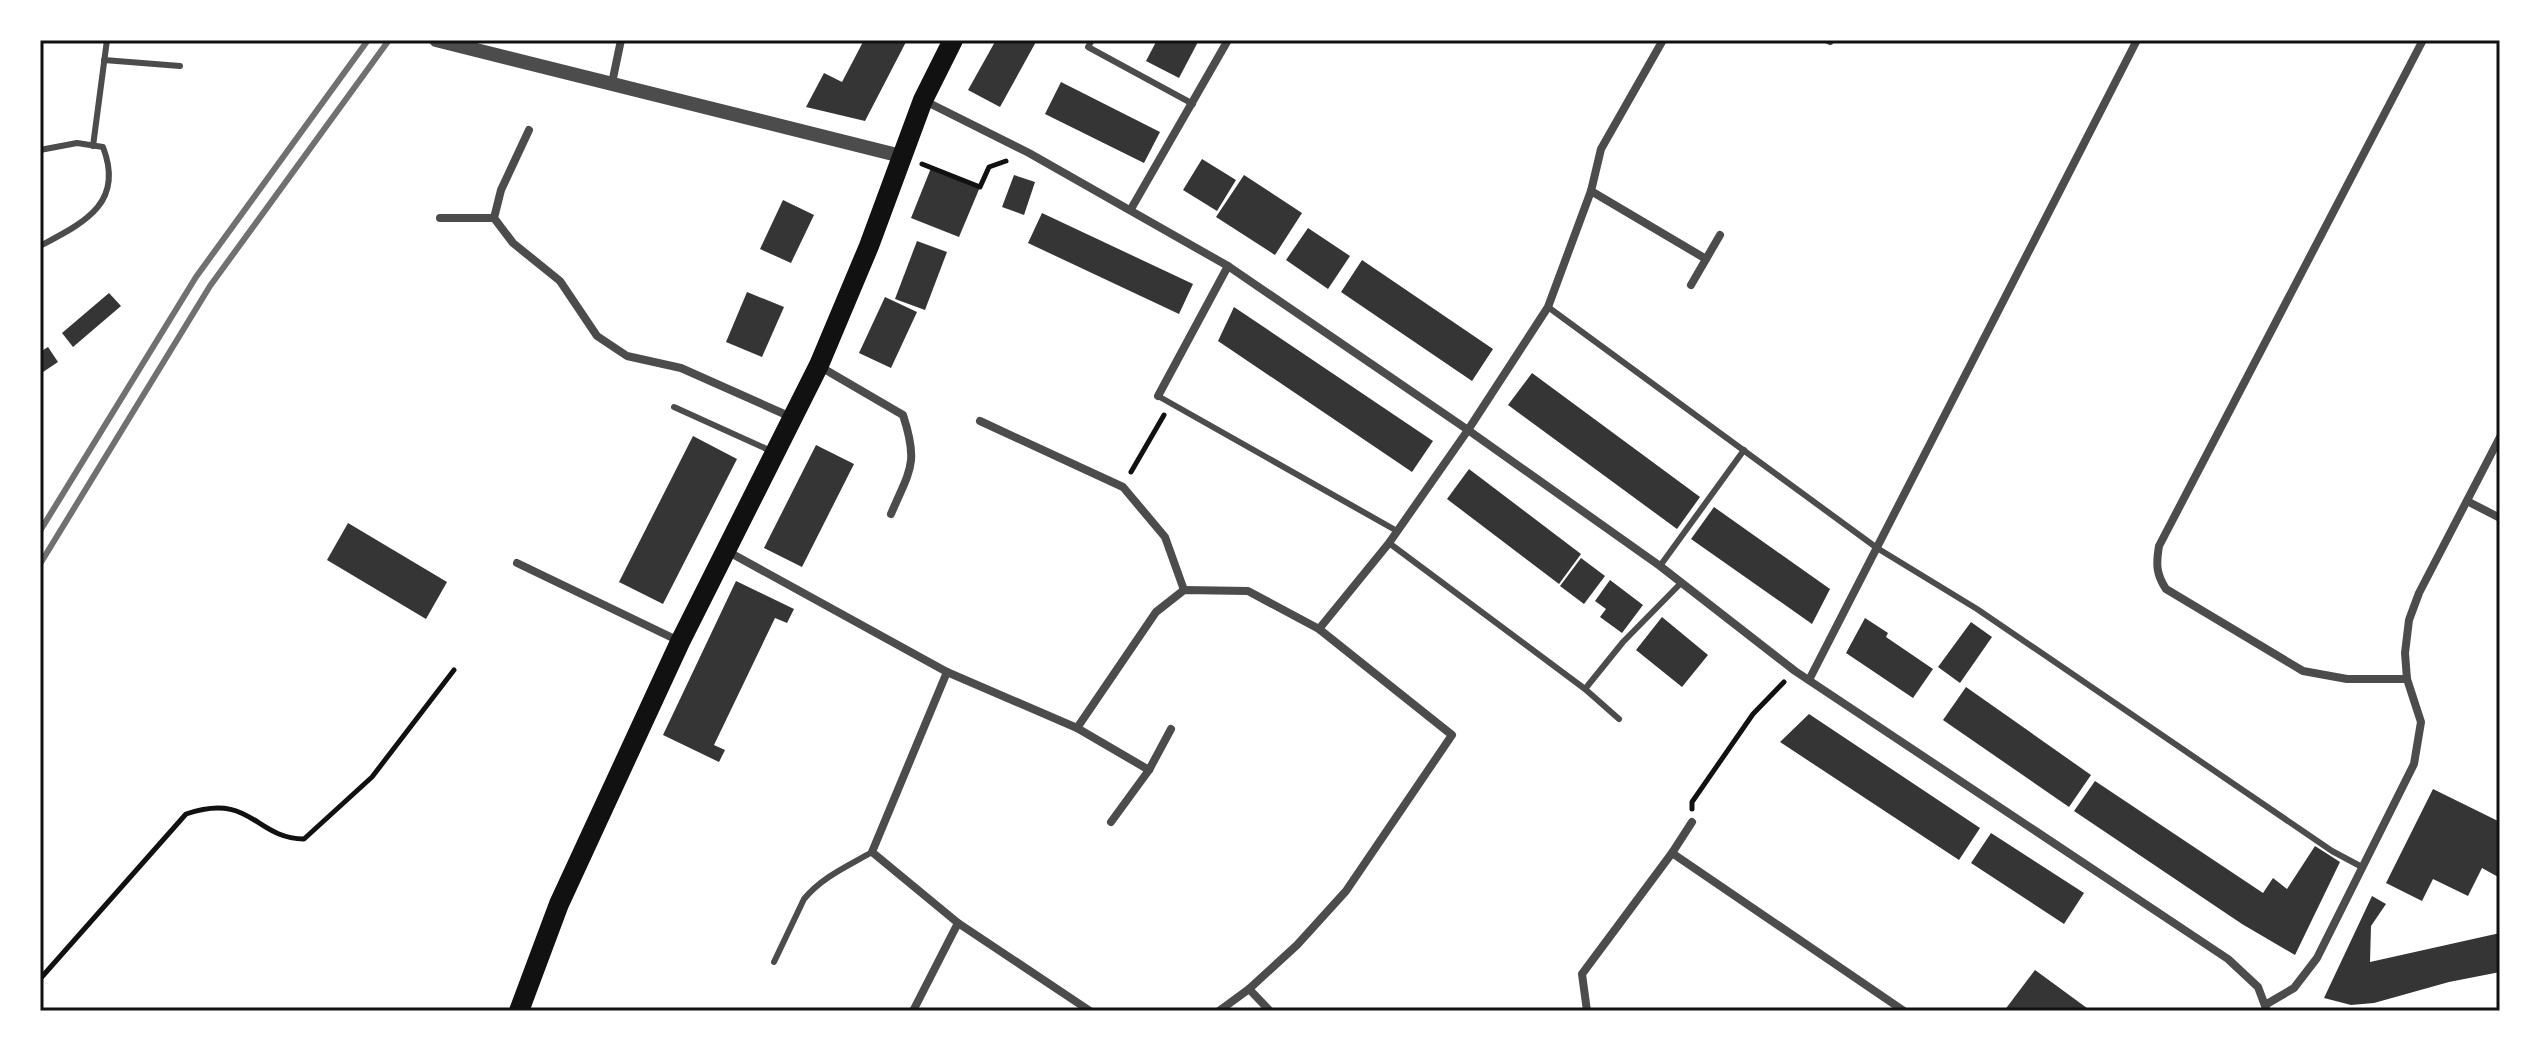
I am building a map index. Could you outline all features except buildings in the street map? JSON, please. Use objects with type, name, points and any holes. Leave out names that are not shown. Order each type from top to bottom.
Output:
[{"type":"main road","points":[[519,1011],[559,904],[680,642],[819,365],[869,246],[923,100],[953,40]]},
{"type":"street","points":[[436,40],[901,156]]},
{"type":"street","points":[[612,83],[621,40]]},
{"type":"street","points":[[1131,209],[1228,40]]},
{"type":"street","points":[[1319,629],[1389,543],[1548,307],[1591,191],[1601,149],[1663,40]]},
{"type":"street","points":[[1809,680],[2137,40]]},
{"type":"street","points":[[2407,679],[2347,679],[2303,671],[2166,589],[2158,577],[2156,562],[2159,546],[2423,40]]},
{"type":"street","points":[[923,100],[1029,153],[1228,266],[1660,566],[1795,671],[2228,959],[2258,987],[2266,1008],[2294,988],[2317,958],[2414,764],[2421,722],[2407,679],[2405,653],[2409,620],[2419,593],[2500,437]]},
{"type":"street","points":[[494,218],[501,190],[529,130]]},
{"type":"street","points":[[1591,191],[1706,259]]},
{"type":"street","points":[[440,218],[494,218]]},
{"type":"street","points":[[494,218],[513,243],[560,281],[597,336],[627,356],[681,368],[791,417]]},
{"type":"street","points":[[1691,285],[1720,235]]},
{"type":"street","points":[[1158,396],[1228,266]]},
{"type":"street","points":[[819,365],[903,415],[911,439],[913,462],[891,514]]},
{"type":"street","points":[[980,421],[1123,487],[1165,537],[1184,590]]},
{"type":"street","points":[[2467,501],[2500,518]]},
{"type":"street","points":[[726,550],[947,672],[1077,728],[1149,770]]},
{"type":"street","points":[[517,563],[680,642]]},
{"type":"street","points":[[1077,728],[1156,612],[1184,590],[1248,591],[1319,629],[1452,735],[1346,891],[1297,945],[1249,989],[1219,1011]]},
{"type":"street","points":[[947,672],[872,852],[958,923],[1090,1011]]},
{"type":"street","points":[[1111,822],[1149,770],[1171,729]]},
{"type":"street","points":[[1587,1011],[1582,974],[1692,822]]},
{"type":"street","points":[[1672,853],[1904,1011]]},
{"type":"street","points":[[913,1011],[958,923]]},
{"type":"street","points":[[1249,989],[1270,1011]]},
{"type":"lane","points":[[93,146],[107,40]]},
{"type":"lane","points":[[1092,40],[1088,47],[1193,104]]},
{"type":"lane","points":[[104,60],[180,66]]},
{"type":"lane","points":[[40,150],[77,143],[103,147],[110,177],[103,201],[94,214],[40,246]]},
{"type":"lane","points":[[1548,307],[1877,548],[1977,609],[2332,851],[2362,867]]},
{"type":"lane","points":[[1158,396],[1397,531]]},
{"type":"lane","points":[[674,407],[775,452]]},
{"type":"lane","points":[[1660,566],[1744,450]]},
{"type":"lane","points":[[1389,543],[1585,689],[1619,719]]},
{"type":"lane","points":[[1585,689],[1623,642],[1681,583]]},
{"type":"lane","points":[[774,962],[804,899],[811,891],[822,881],[872,852]]},
{"type":"path","points":[[901,156],[980,187],[989,167],[1029,153]]},
{"type":"path","points":[[1123,487],[1171,403]]},
{"type":"path","points":[[40,979],[186,814],[208,807],[233,808],[291,839],[304,839],[372,777],[454,670]]},
{"type":"path","points":[[1692,822],[1692,802],[1709,777],[1753,714],[1795,671]]},
{"type":"railway","points":[[40,531],[196,277],[368,40]]},
{"type":"railway","points":[[40,564],[210,286],[389,40]]}]
